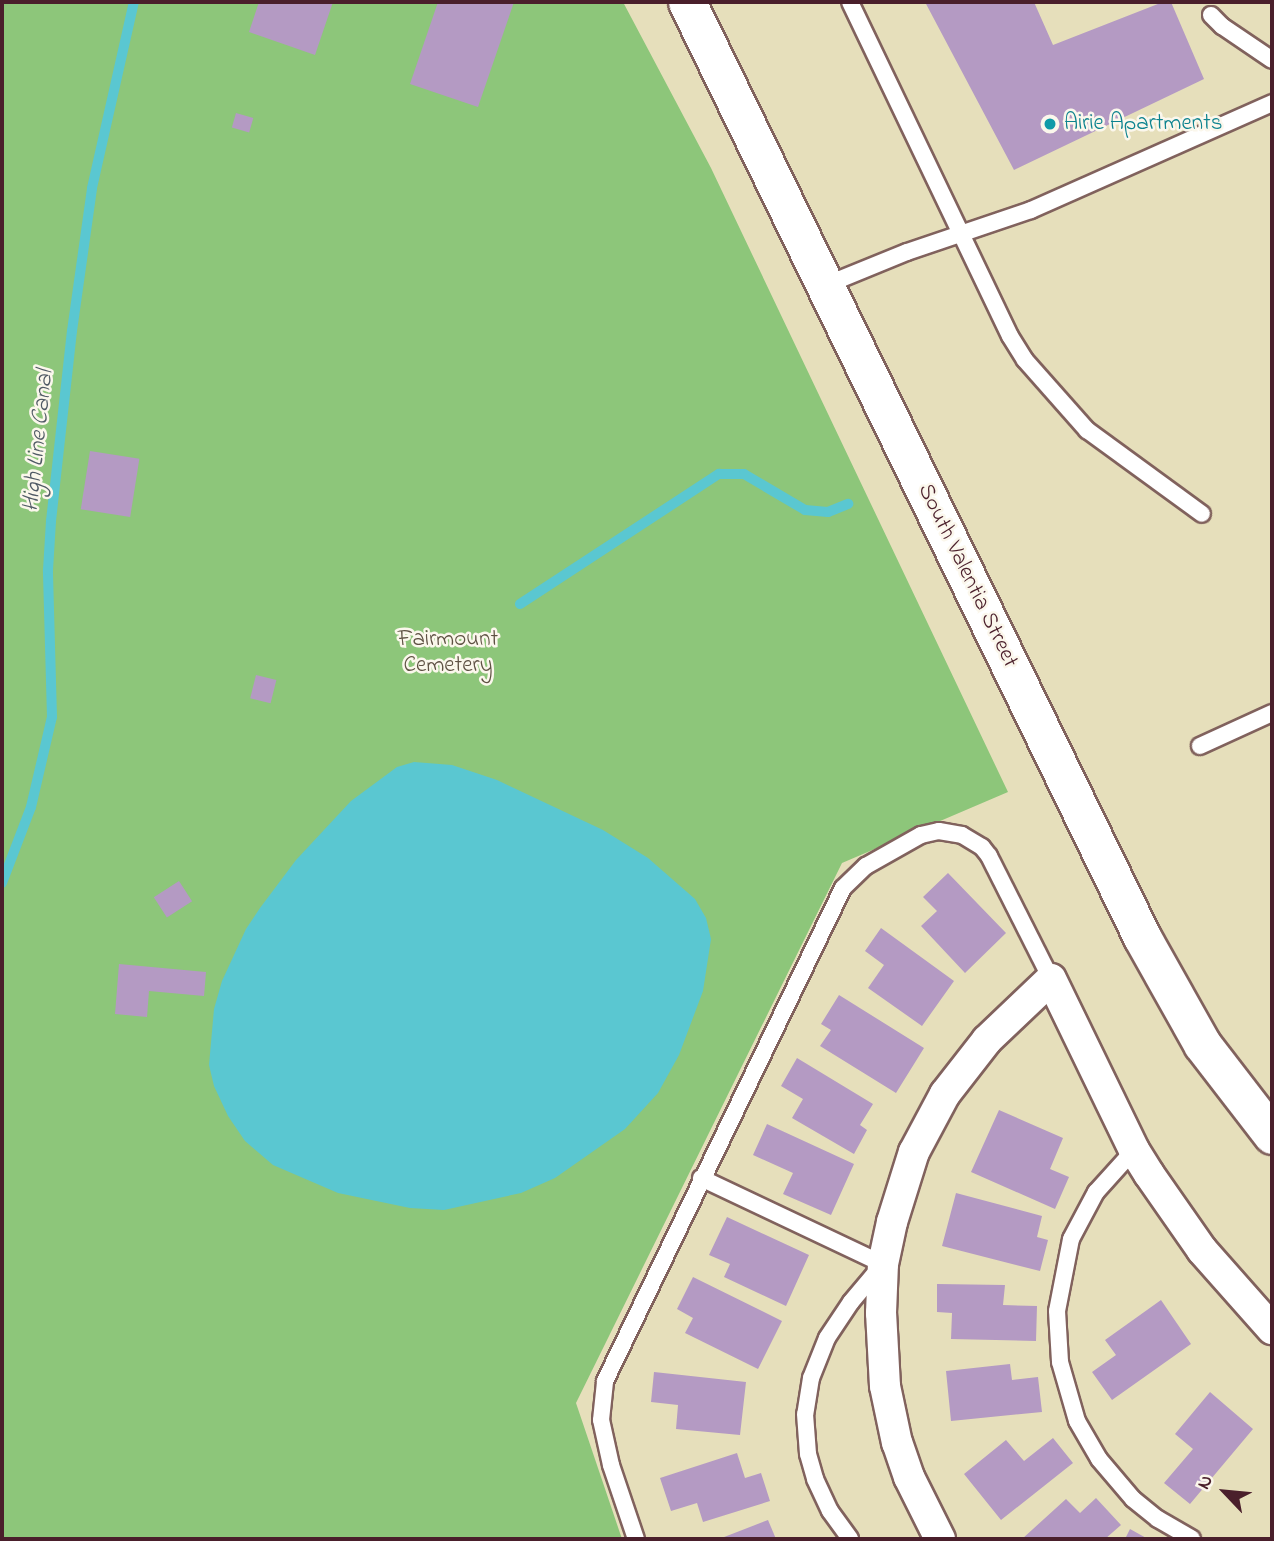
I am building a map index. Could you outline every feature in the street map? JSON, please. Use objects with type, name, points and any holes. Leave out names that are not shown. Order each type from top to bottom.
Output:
[{"type":"street","name":"South Valentia Street","points":[[687,2],[1142,937],[1202,1044],[1272,1135]]},
{"type":"street","points":[[940,1539],[909,1477],[892,1419],[882,1355],[883,1264],[902,1186],[919,1142],[944,1094],[987,1040],[1052,979],[1135,1150],[1181,1223],[1230,1284],[1272,1329]]},
{"type":"lane","points":[[850,2],[963,233],[1010,336],[1063,407],[1105,445],[1202,514]]},
{"type":"lane","points":[[1211,15],[1222,26],[1272,60]]},
{"type":"lane","points":[[826,285],[1031,210],[1272,103]]},
{"type":"lane","points":[[1200,746],[1272,713]]},
{"type":"lane","points":[[636,1539],[611,1465],[601,1420],[601,1398],[613,1359],[839,894],[853,876],[873,861],[934,831],[953,832],[977,843],[989,856],[1052,979]]},
{"type":"lane","points":[[1135,1150],[1096,1192],[1071,1238],[1056,1311],[1060,1362],[1077,1421],[1099,1459],[1133,1499],[1158,1519],[1192,1539]]},
{"type":"lane","points":[[701,1178],[883,1264],[827,1338],[811,1378],[806,1404],[808,1454],[815,1479],[830,1511],[850,1539]]},
{"type":"green space","name":"Fairmount Cemetery","points":[[2,2],[623,2],[711,168],[1008,792],[842,863],[576,1403],[622,1539],[2,1539]]},
{"type":"water","points":[[414,762],[452,765],[497,780],[603,830],[648,858],[695,899],[706,918],[711,939],[703,991],[679,1055],[658,1093],[625,1129],[555,1178],[521,1193],[444,1210],[410,1208],[338,1193],[273,1165],[245,1141],[228,1116],[214,1086],[209,1065],[214,1009],[222,981],[246,929],[260,908],[296,860],[351,801],[397,767]]},
{"type":"building","points":[[259,2],[333,2],[315,55],[249,32]]},
{"type":"building","points":[[438,2],[514,2],[478,107],[410,84]]},
{"type":"building","name":"Airie Apartments","points":[[925,2],[1034,2],[1053,45],[1163,2],[1171,2],[1204,79],[1014,170]]},
{"type":"building","points":[[236,113],[253,118],[249,132],[232,127]]},
{"type":"building","points":[[90,451],[139,459],[130,517],[81,509]]},
{"type":"building","points":[[256,675],[276,680],[271,703],[250,698]]},
{"type":"building","points":[[948,873],[1006,933],[965,973],[921,926],[937,911],[923,897]]},
{"type":"building","points":[[179,881],[192,901],[167,917],[154,897]]},
{"type":"building","points":[[881,928],[954,981],[922,1026],[868,988],[884,965],[865,951]]},
{"type":"building","points":[[119,964],[206,972],[204,996],[149,991],[147,1017],[115,1014]]},
{"type":"building","points":[[839,995],[924,1048],[896,1093],[820,1046],[831,1030],[821,1024]]},
{"type":"building","points":[[797,1058],[873,1104],[860,1125],[867,1130],[854,1154],[792,1118],[803,1099],[781,1086]]},
{"type":"building","points":[[999,1110],[1063,1138],[1050,1169],[1069,1177],[1055,1209],[971,1172]]},
{"type":"building","points":[[767,1124],[854,1164],[831,1215],[783,1194],[793,1173],[753,1155]]},
{"type":"building","points":[[956,1193],[1042,1216],[1037,1237],[1048,1240],[1040,1271],[942,1246]]},
{"type":"building","points":[[727,1217],[809,1255],[786,1306],[724,1277],[730,1264],[709,1255]]},
{"type":"building","points":[[693,1277],[782,1321],[758,1369],[685,1333],[693,1318],[677,1309]]},
{"type":"building","points":[[937,1284],[1005,1285],[1003,1305],[1037,1306],[1036,1341],[951,1339],[952,1313],[937,1312]]},
{"type":"building","points":[[1161,1300],[1191,1344],[1112,1400],[1092,1372],[1116,1355],[1105,1340]]},
{"type":"building","points":[[1010,1364],[1012,1380],[1038,1377],[1042,1412],[951,1421],[946,1371]]},
{"type":"building","points":[[654,1372],[746,1382],[740,1435],[676,1429],[678,1405],[651,1402]]},
{"type":"building","points":[[1210,1392],[1253,1429],[1190,1504],[1164,1483],[1193,1449],[1175,1434]]},
{"type":"building","points":[[1053,1438],[1073,1463],[1001,1520],[964,1474],[1006,1440],[1024,1461]]},
{"type":"building","points":[[737,1453],[745,1478],[761,1473],[770,1501],[703,1522],[697,1503],[671,1511],[660,1478]]},
{"type":"building","points":[[1096,1498],[1121,1525],[1105,1539],[1022,1539],[1066,1499],[1080,1513]]},
{"type":"building","points":[[768,1520],[776,1539],[719,1539]]},
{"type":"building","points":[[1130,1529],[1148,1539],[1125,1539]]},
{"type":"waterway","name":"High Line Canal","points":[[2,883],[31,807],[52,717],[48,570],[72,331],[92,188],[134,2]]},
{"type":"waterway","points":[[520,604],[719,474],[744,474],[805,510],[828,512],[848,504]]},
{"type":"place","name":"Airie Apartments","points":[[1050,124]]}]
